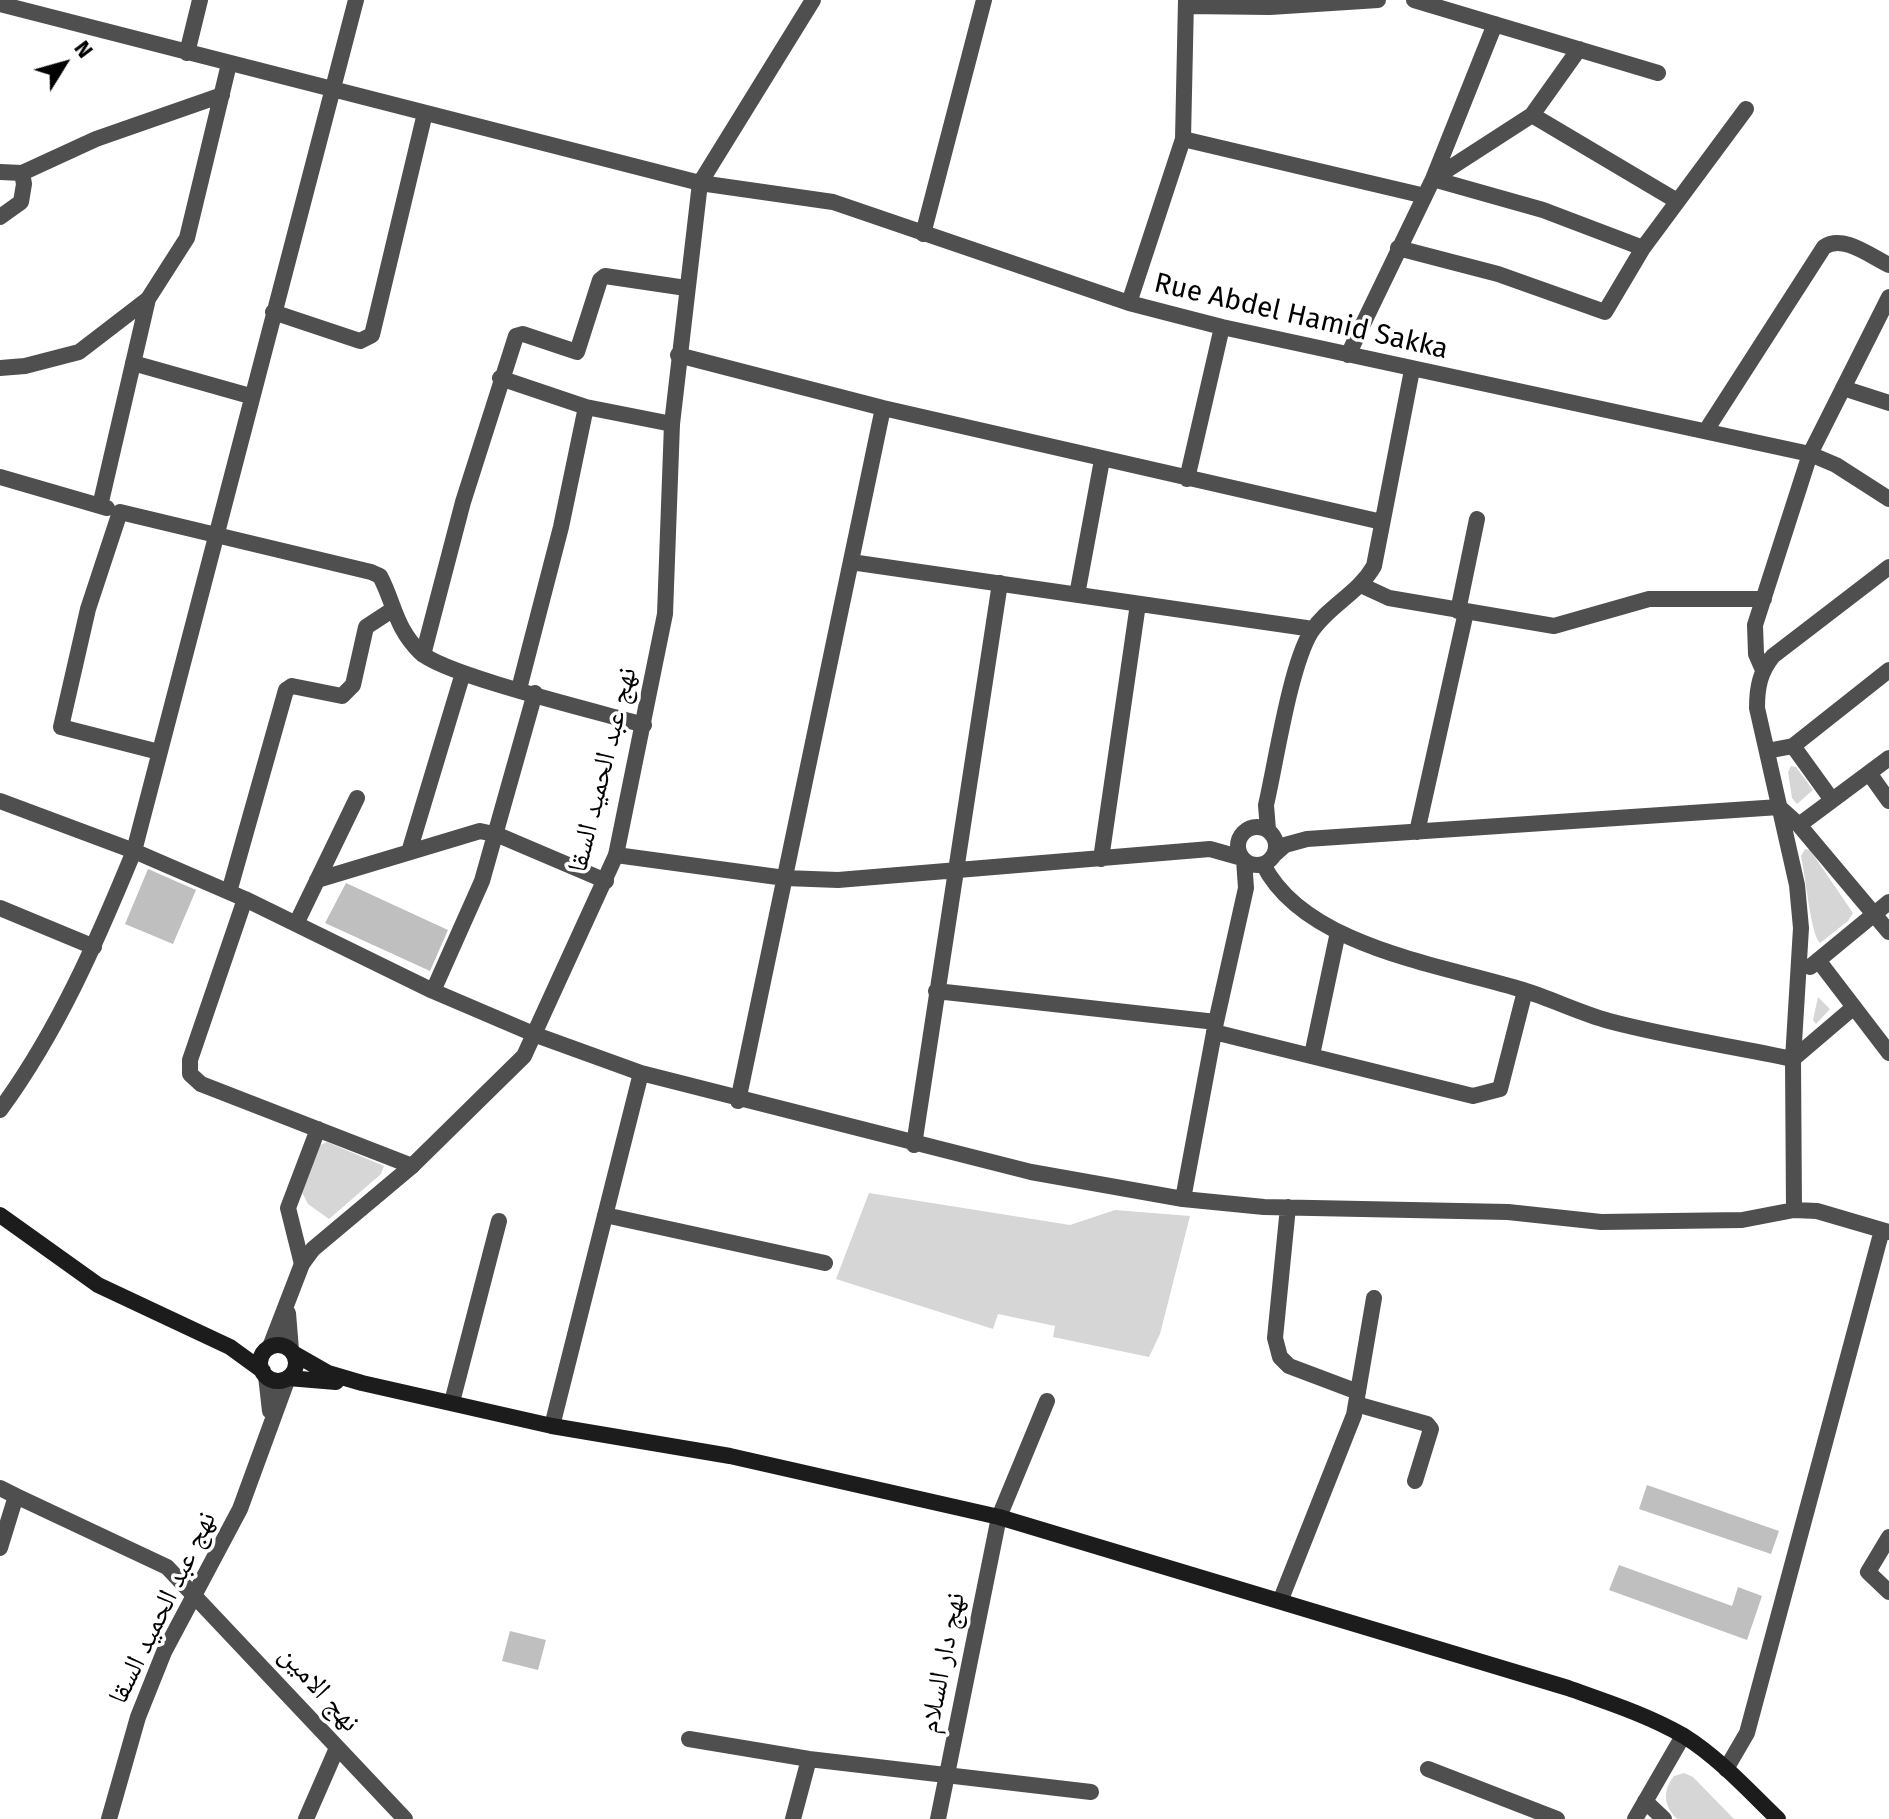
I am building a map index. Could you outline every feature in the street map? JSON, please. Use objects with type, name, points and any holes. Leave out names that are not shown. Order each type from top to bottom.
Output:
[{"type":"main road","points":[[0,1215],[98,1285],[245,1356],[264,1374],[277,1380],[362,1383]]},
{"type":"main road","points":[[215,1340],[270,1347],[281,1345],[328,1373],[552,1426],[730,1456],[999,1517],[1281,1599],[1626,1708],[1683,1736],[1726,1769],[1778,1819]]},
{"type":"main road","points":[[264,1374],[262,1355],[270,1347]]},
{"type":"main road","points":[[288,1378],[296,1367],[292,1351]]},
{"type":"street","points":[[187,53],[200,0]]},
{"type":"street","points":[[0,1110],[46,1040],[94,947],[134,851],[218,535],[250,396],[356,0]]},
{"type":"street","points":[[700,183],[813,0]]},
{"type":"street","points":[[923,234],[984,0]]},
{"type":"street","points":[[1129,303],[1183,139],[1186,3],[1270,7],[1378,0]]},
{"type":"street","points":[[1414,0],[1658,73]]},
{"type":"street","name":"Rue Abdel Hamid Sakka","points":[[0,4],[36,6],[187,53],[700,183],[833,202],[1129,303],[1222,327],[1412,370],[1707,429],[1810,454],[1836,465],[1889,499]]},
{"type":"street","points":[[1348,355],[1433,179],[1495,24]]},
{"type":"street","points":[[1433,179],[1532,115],[1579,49]]},
{"type":"street","points":[[100,506],[148,299],[187,238],[229,64]]},
{"type":"street","points":[[0,172],[22,173],[96,139],[222,95]]},
{"type":"street","points":[[1398,248],[1498,274],[1605,312],[1643,248],[1746,109]]},
{"type":"street","points":[[273,312],[360,341],[372,335],[425,113]]},
{"type":"street","points":[[1532,115],[1677,201]]},
{"type":"street","points":[[1183,139],[1425,196]]},
{"type":"street","points":[[0,217],[21,202],[22,173]]},
{"type":"street","points":[[1433,179],[1543,210],[1643,248]]},
{"type":"street","name":"نهج عبد الحميد السقا","points":[[270,1347],[302,1264],[322,1241],[412,1166],[509,1073],[536,1035],[616,855],[665,614],[672,424],[700,183]]},
{"type":"street","points":[[1707,429],[1824,247],[1830,243],[1843,243],[1889,265]]},
{"type":"street","points":[[423,655],[500,378],[516,336],[523,334],[577,352],[600,280],[605,276],[686,288]]},
{"type":"street","points":[[1763,670],[1756,654],[1755,625],[1810,454],[1889,297]]},
{"type":"street","points":[[0,368],[25,366],[79,352],[148,299]]},
{"type":"street","points":[[1187,479],[1222,327]]},
{"type":"street","points":[[678,355],[1102,460],[1382,522]]},
{"type":"street","points":[[133,363],[250,396]]},
{"type":"street","points":[[1183,1199],[1215,1027],[1246,888],[1257,860],[1275,840],[1269,831],[1266,805],[1302,647],[1326,614],[1363,586],[1374,566],[1412,370]]},
{"type":"street","points":[[500,378],[586,407],[672,424]]},
{"type":"street","points":[[1843,388],[1889,403]]},
{"type":"street","points":[[433,991],[482,881],[498,835],[586,407]]},
{"type":"street","points":[[738,1101],[883,408]]},
{"type":"street","points":[[1077,595],[1102,460]]},
{"type":"street","points":[[0,477],[120,512],[380,576],[397,624],[423,655],[463,673],[644,725]]},
{"type":"street","points":[[120,512],[88,609],[61,727],[159,752]]},
{"type":"street","points":[[1417,832],[1462,612],[1477,519]]},
{"type":"street","points":[[851,562],[1313,629]]},
{"type":"street","points":[[1794,1210],[1793,1059],[1801,928],[1797,885],[1757,708],[1763,670],[1784,646],[1889,567]]},
{"type":"street","points":[[914,1145],[1000,583]]},
{"type":"street","points":[[1363,586],[1389,598],[1554,626],[1649,599],[1764,599]]},
{"type":"street","points":[[1101,859],[1138,604]]},
{"type":"street","points":[[229,892],[286,690],[292,686],[342,696],[348,692],[353,685],[366,627],[392,610]]},
{"type":"street","points":[[1767,751],[1793,746],[1889,670]]},
{"type":"street","points":[[409,852],[463,673]]},
{"type":"street","points":[[1793,746],[1832,800]]},
{"type":"street","points":[[1799,825],[1889,758]]},
{"type":"street","points":[[1869,773],[1889,801]]},
{"type":"street","points":[[296,924],[357,798]]},
{"type":"street","points":[[0,801],[134,851],[229,892],[433,991],[536,1035],[641,1073],[914,1145],[1094,1185],[1183,1199],[1288,1207],[1508,1212],[1601,1222],[1742,1220],[1794,1210],[1817,1211],[1886,1231],[1747,1733],[1726,1769]]},
{"type":"street","points":[[1266,805],[1238,846],[1257,860],[1284,896],[1338,932],[1396,954],[1525,991],[1608,1021],[1793,1059]]},
{"type":"street","points":[[616,855],[785,878],[838,880],[1210,849],[1257,860],[1285,845],[1307,839],[1779,807],[1799,825],[1889,932]]},
{"type":"street","points":[[1210,849],[1247,830],[1307,839]]},
{"type":"street","points":[[317,880],[480,831],[498,835],[606,881]]},
{"type":"street","points":[[245,899],[190,1060],[190,1074],[201,1084],[412,1166]]},
{"type":"street","points":[[1799,976],[1889,902]]},
{"type":"street","points":[[0,908],[94,947]]},
{"type":"street","points":[[1312,1055],[1338,932]]},
{"type":"street","points":[[1818,960],[1889,1053]]},
{"type":"street","points":[[936,991],[1215,1027],[1473,1096],[1500,1089],[1525,991]]},
{"type":"street","points":[[1793,1059],[1854,1007]]},
{"type":"street","points":[[552,1426],[641,1073]]},
{"type":"street","points":[[302,1264],[288,1208],[318,1129]]},
{"type":"street","points":[[1288,1207],[1275,1338],[1280,1357],[1289,1366],[1357,1398],[1427,1424],[1431,1429],[1415,1481]]},
{"type":"street","points":[[605,1215],[825,1263]]},
{"type":"street","points":[[452,1402],[499,1221]]},
{"type":"street","points":[[1281,1599],[1333,1473],[1357,1398],[1374,1298]]},
{"type":"street","name":"نهج عبد الحميد السقا","points":[[288,1304],[292,1351]]},
{"type":"street","name":"نهج عبد الحميد السقا","points":[[264,1374],[269,1421]]},
{"type":"street","name":"نهج عبد الحميد السقا","points":[[109,1819],[138,1717],[164,1652],[240,1509],[269,1421],[288,1378]]},
{"type":"street","name":"نهج دار السلام","points":[[938,1819],[999,1517],[1047,1401]]},
{"type":"street","name":"نهج الامين","points":[[0,1488],[167,1567],[195,1593],[405,1819]]},
{"type":"street","points":[[0,1548],[16,1496]]},
{"type":"street","points":[[1889,1537],[1868,1572],[1889,1592]]},
{"type":"street","points":[[1635,1819],[1683,1736]]},
{"type":"street","points":[[689,1739],[809,1759],[1091,1792]]},
{"type":"street","points":[[306,1819],[337,1748]]},
{"type":"street","points":[[793,1819],[809,1759]]},
{"type":"street","points":[[1428,1769],[1557,1819]]},
{"type":"street","points":[[1645,1801],[1664,1819]]},
{"type":"shaded area","points":[[1791,766],[1796,767],[1813,790],[1797,804],[1792,798],[1788,772]]},
{"type":"shaded area","points":[[1805,849],[1810,850],[1853,913],[1848,921],[1820,943],[1811,917],[1801,856]]},
{"type":"shaded area","points":[[1818,997],[1830,1009],[1816,1024],[1813,1020]]},
{"type":"shaded area","points":[[327,1142],[384,1166],[381,1174],[329,1219],[308,1204],[302,1192],[320,1145]]},
{"type":"shaded area","points":[[869,1193],[1070,1225],[1115,1210],[1190,1216],[1160,1334],[1149,1357],[1053,1337],[1055,1326],[998,1314],[993,1329],[836,1279]]},
{"type":"shaded area","points":[[1684,1773],[1693,1777],[1734,1819],[1677,1819],[1669,1809],[1666,1793],[1674,1776]]},
{"type":"building","points":[[148,869],[196,890],[173,944],[125,924]]},
{"type":"building","points":[[346,883],[448,930],[430,971],[325,923]]},
{"type":"building","points":[[1647,1485],[1779,1531],[1771,1554],[1639,1509]]},
{"type":"building","points":[[1619,1565],[1732,1606],[1738,1587],[1762,1596],[1747,1640],[1609,1590]]},
{"type":"building","points":[[510,1631],[546,1640],[538,1670],[502,1661]]}]
